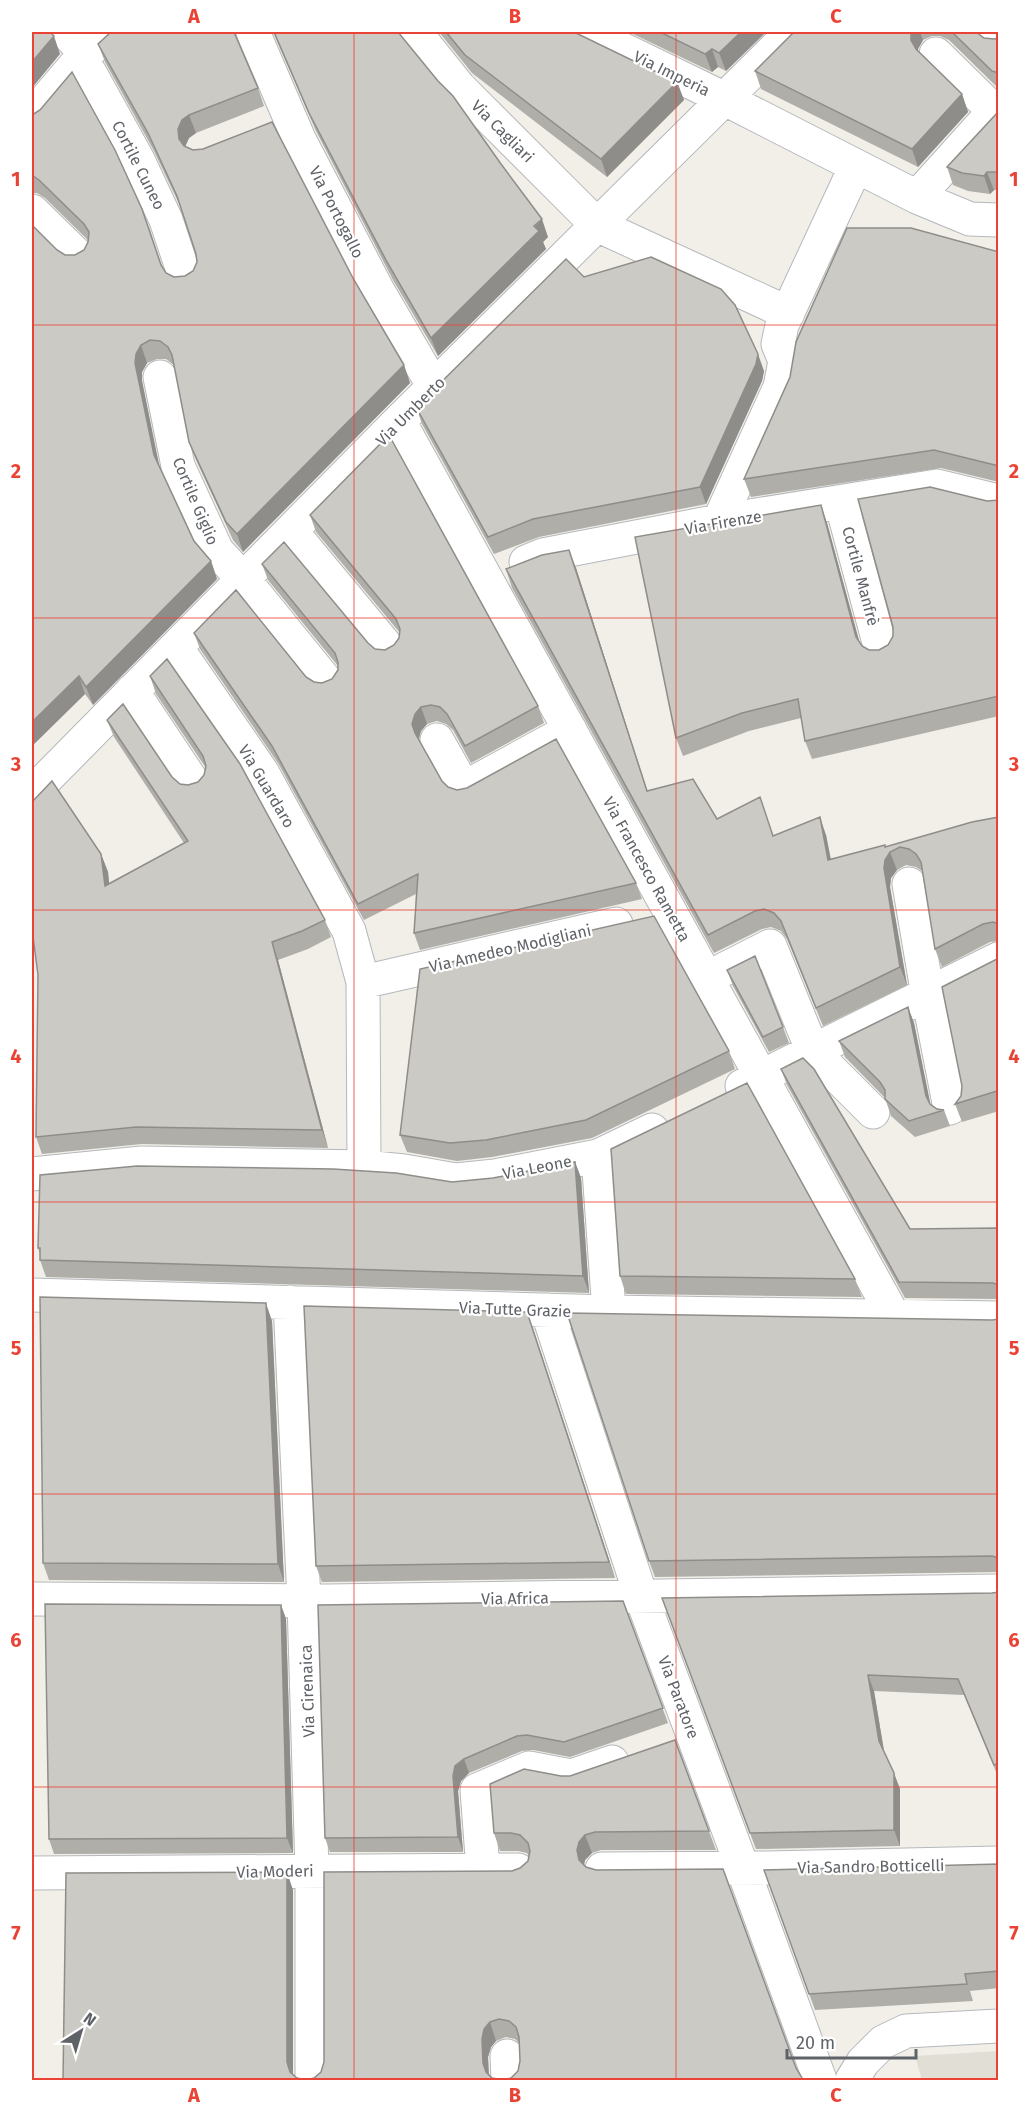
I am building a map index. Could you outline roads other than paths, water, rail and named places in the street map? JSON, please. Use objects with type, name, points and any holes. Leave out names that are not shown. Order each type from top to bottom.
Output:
[{"type":"street","points":[[32,116],[76,49],[109,32]]},
{"type":"street","name":"Via Portogallo","points":[[253,32],[299,140],[377,289],[434,387]]},
{"type":"street","name":"Via Cagliari","points":[[415,32],[459,87],[597,225]]},
{"type":"street","name":"Via Imperia","points":[[587,32],[725,99],[916,197],[970,219],[999,220]]},
{"type":"street","name":"Via Umberto","points":[[32,793],[399,421],[792,32]]},
{"type":"street","points":[[993,32],[999,39]]},
{"type":"street","name":"Cortile Cuneo","points":[[76,49],[138,160],[166,220],[185,277]]},
{"type":"street","points":[[916,197],[997,110],[936,54]]},
{"type":"street","points":[[257,129],[290,116]]},
{"type":"street","points":[[719,522],[780,387],[785,362],[778,344],[782,325],[856,166]]},
{"type":"street","points":[[32,211],[77,255]]},
{"type":"street","points":[[597,225],[788,313]]},
{"type":"street","name":"Cortile Giglio","points":[[160,377],[178,466],[217,551],[244,580],[326,681]]},
{"type":"street","name":"Via Francesco Rametta","points":[[399,421],[894,1317]]},
{"type":"street","name":"Via Firenze","points":[[486,578],[543,555],[719,522],[937,486],[999,501]]},
{"type":"street","name":"Cortile Manfrè","points":[[841,502],[881,650]]},
{"type":"street","points":[[291,531],[388,648]]},
{"type":"street","name":"Via Guardaro","points":[[176,647],[262,772],[349,931],[363,982],[364,1167]]},
{"type":"street","points":[[132,691],[194,784]]},
{"type":"street","points":[[437,740],[464,788],[570,730]]},
{"type":"street","points":[[909,884],[927,996],[950,1108]]},
{"type":"street","name":"Via Amedeo Modigliani","points":[[363,982],[670,912]]},
{"type":"street","points":[[707,978],[770,946],[813,1052],[873,1112]]},
{"type":"street","points":[[721,1097],[999,959]]},
{"type":"street","name":"Via Leone","points":[[32,1174],[142,1163],[364,1167],[456,1180],[495,1176],[598,1156],[680,1116]]},
{"type":"street","points":[[598,1156],[609,1312]]},
{"type":"street","name":"Via Tutte Grazie","points":[[32,1294],[609,1312],[999,1318]]},
{"type":"street","name":"Via Cirenaica","points":[[290,1302],[304,1601],[312,1871],[312,2080]]},
{"type":"street","name":"Via Paratore","points":[[548,1310],[641,1596],[820,2080]]},
{"type":"street","name":"Via Africa","points":[[32,1599],[304,1601],[999,1591]]},
{"type":"street","points":[[483,1870],[477,1790],[529,1768],[571,1776],[693,1734]]},
{"type":"street","name":"Via Sandro Botticelli","points":[[743,1869],[999,1863]]},
{"type":"street","points":[[602,1869],[743,1869]]},
{"type":"street","name":"Via Moderi","points":[[32,1873],[518,1870]]},
{"type":"street","points":[[852,2080],[863,2062],[883,2042],[906,2031],[999,2026]]}]
